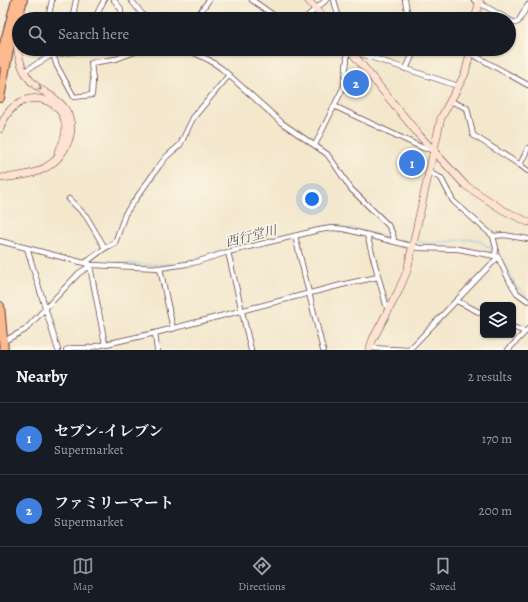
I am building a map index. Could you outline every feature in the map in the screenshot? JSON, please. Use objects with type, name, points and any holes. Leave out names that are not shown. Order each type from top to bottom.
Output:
[{"type":"highway","points":[[13,12],[16,0]]},
{"type":"highway","points":[[21,12],[25,0]]},
{"type":"highway","points":[[0,62],[12,15]]},
{"type":"highway","points":[[0,98],[12,38]]},
{"type":"highway","points":[[0,306],[2,342],[4,350]]},
{"type":"street","points":[[22,12],[25,0]]},
{"type":"street","points":[[49,12],[52,0]]},
{"type":"street","points":[[74,12],[76,0]]},
{"type":"street","points":[[98,12],[104,0]]},
{"type":"street","points":[[114,0],[121,9],[121,12]]},
{"type":"street","points":[[131,0],[140,12]]},
{"type":"street","points":[[200,12],[209,0]]},
{"type":"street","points":[[252,0],[269,12]]},
{"type":"street","points":[[308,0],[318,12]]},
{"type":"street","points":[[312,12],[326,0]]},
{"type":"street","points":[[334,0],[337,12]]},
{"type":"street","points":[[405,0],[407,12]]},
{"type":"street","points":[[476,12],[478,1],[496,12]]},
{"type":"street","points":[[516,23],[518,22],[528,4]]},
{"type":"street","points":[[0,178],[41,170],[57,159],[68,143],[71,128],[67,113],[60,104],[28,78],[22,68],[19,56]]},
{"type":"street","points":[[28,69],[50,56]]},
{"type":"street","points":[[53,56],[74,97],[92,95],[93,80],[91,63],[116,59],[124,56]]},
{"type":"street","points":[[201,56],[209,60],[229,75],[282,123],[327,154],[351,189],[380,216],[394,238]]},
{"type":"street","points":[[315,145],[344,86],[348,56]]},
{"type":"street","points":[[354,56],[464,185],[503,210],[528,222]]},
{"type":"street","points":[[367,56],[458,86]]},
{"type":"street","points":[[406,69],[412,56]]},
{"type":"street","points":[[470,56],[465,74],[441,118],[407,271],[388,312],[372,339],[369,349],[409,350],[457,301],[496,256]]},
{"type":"street","points":[[479,56],[528,85]]},
{"type":"street","points":[[85,263],[105,248],[115,243],[125,214],[159,166],[167,156],[180,145],[193,118],[229,75]]},
{"type":"street","points":[[0,129],[8,111],[21,101],[34,98],[47,101],[57,107],[66,124],[66,133],[62,144],[57,152],[44,164],[24,174],[0,174]]},
{"type":"street","points":[[450,101],[467,108],[473,135],[528,171]]},
{"type":"street","points":[[334,106],[423,148],[433,150]]},
{"type":"street","points":[[520,165],[528,148]]},
{"type":"street","points":[[428,172],[441,178],[453,201],[492,236],[496,248],[496,256],[510,282],[517,293],[528,301]]},
{"type":"street","points":[[69,198],[86,216],[105,248]]},
{"type":"street","points":[[0,241],[85,263],[91,266],[160,268],[193,263],[228,252],[332,228],[344,229],[367,235],[394,238],[412,246],[458,249],[496,256]]},
{"type":"street","points":[[367,235],[388,312]]},
{"type":"street","points":[[295,236],[323,350]]},
{"type":"street","points":[[492,236],[528,239]]},
{"type":"street","points":[[26,248],[58,350]]},
{"type":"street","points":[[228,252],[251,350]]},
{"type":"street","points":[[2,342],[25,330],[46,309],[65,286],[79,273],[91,266]]},
{"type":"street","points":[[91,266],[105,344]]},
{"type":"street","points":[[160,268],[173,329]]},
{"type":"street","points":[[66,350],[72,348],[88,348],[173,329],[345,284],[378,277]]},
{"type":"street","points":[[457,301],[480,312]]},
{"type":"street","points":[[508,350],[526,330],[516,328]]},
{"type":"street","points":[[155,333],[157,350]]},
{"type":"waterway","name":"西行堂川","points":[[322,227],[343,227]]},
{"type":"waterway","name":"西行堂川","points":[[350,228],[389,236]]},
{"type":"waterway","name":"西行堂川","points":[[419,242],[432,243],[473,239],[493,250]]},
{"type":"waterway","name":"西行堂川","points":[[189,261],[226,250]]},
{"type":"waterway","name":"西行堂川","points":[[498,252],[516,286],[528,297]]},
{"type":"waterway","name":"西行堂川","points":[[116,263],[158,265],[170,264]]},
{"type":"place","name":"ファミリーマート","points":[[356,83]]},
{"type":"place","name":"セブン-イレブン","points":[[412,163]]}]
